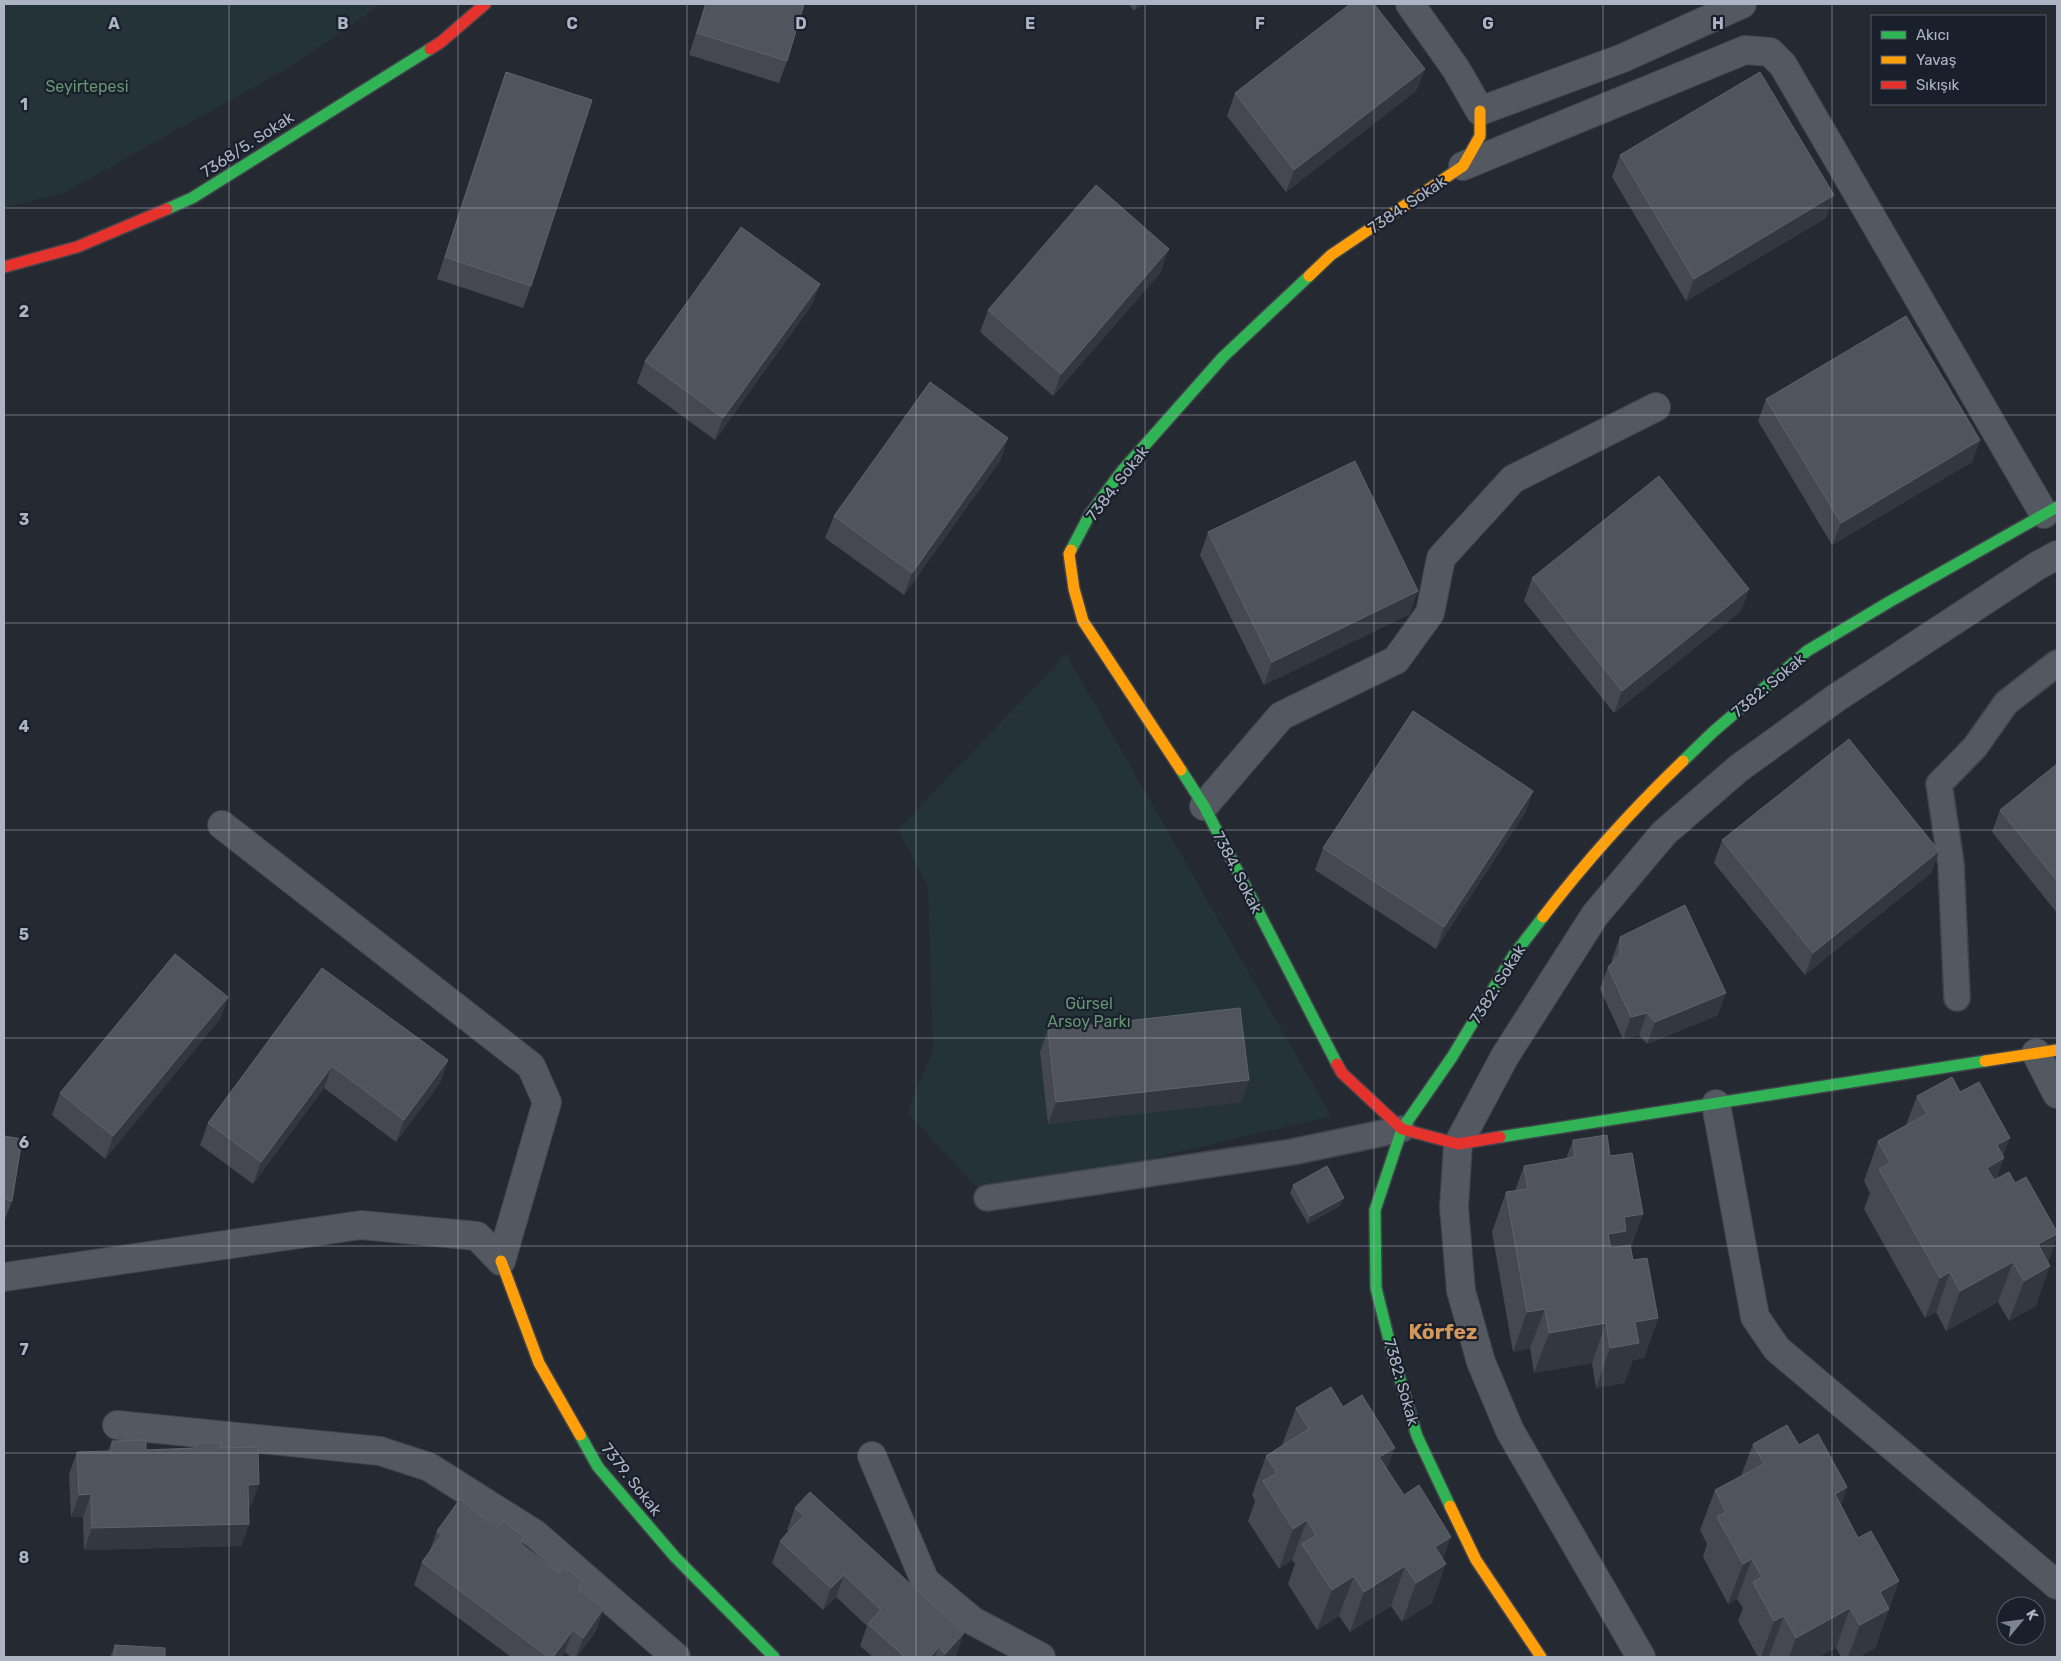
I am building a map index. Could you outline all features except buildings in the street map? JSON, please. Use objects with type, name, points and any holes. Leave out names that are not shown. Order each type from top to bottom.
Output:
[{"type":"street","name":"7368/5. Sokak","points":[[4,267],[77,247],[192,198],[441,42],[485,4]]},
{"type":"street","points":[[1410,4],[1456,69],[1480,111],[1623,58],[1742,4]]},
{"type":"street","points":[[1463,166],[1745,50],[1770,52],[1783,64],[2051,511]]},
{"type":"street","name":"7384. Sokak","points":[[1458,1144],[1402,1129],[1342,1073],[1204,806],[1083,621],[1074,589],[1070,554],[1090,514],[1122,471],[1223,357],[1330,255],[1463,166],[1480,136],[1480,111]]},
{"type":"street","points":[[1204,806],[1281,716],[1396,660],[1430,613],[1440,558],[1513,479],[1656,407]]},
{"type":"street","name":"7382: Sokak","points":[[1541,1657],[1476,1560],[1417,1436],[1393,1356],[1376,1288],[1375,1210],[1402,1129],[1452,1057],[1512,956],[1572,879],[1648,795],[1713,732],[1808,651],[1889,602],[2051,511]]},
{"type":"street","points":[[1641,1657],[1510,1430],[1480,1362],[1461,1292],[1454,1207],[1458,1144],[1505,1056],[1590,924],[1664,833],[1738,768],[1836,698],[2029,571],[2057,555]]},
{"type":"street","points":[[222,824],[531,1066],[547,1102],[501,1261]]},
{"type":"street","points":[[1458,1144],[2047,1051],[2057,1094]]},
{"type":"street","points":[[1716,1104],[1755,1317],[1777,1349],[2057,1585]]},
{"type":"street","points":[[4,1277],[361,1225],[477,1236],[501,1261]]},
{"type":"street","name":"7379. Sokak","points":[[501,1261],[539,1363],[598,1467],[675,1557],[774,1657]]},
{"type":"street","points":[[117,1425],[380,1452],[429,1467],[535,1534],[676,1657]]},
{"type":"street","points":[[872,1456],[924,1581],[973,1621],[1041,1657]]},
{"type":"lane","points":[[1957,998],[1951,864],[1939,784],[1975,747],[2006,702],[2057,662]]},
{"type":"lane","points":[[988,1198],[1292,1152],[1402,1129]]},
{"type":"green space","name":"Seyirtepesi","points":[[4,4],[382,4],[288,68],[64,193],[4,208]]},
{"type":"green space","name":"Gürsel Arsoy Parkı","points":[[1066,654],[1331,1116],[987,1198],[907,1113],[933,1050],[928,886],[898,830]]},
{"type":"traffic: fast","points":[[167,209],[192,198],[430,49]]},
{"type":"traffic: fast","points":[[1071,550],[1090,514],[1122,471],[1223,357],[1309,276]]},
{"type":"traffic: fast","points":[[1683,761],[1713,732],[1807,651],[1889,602],[2057,507]]},
{"type":"traffic: fast","points":[[1181,770],[1204,806],[1337,1064]]},
{"type":"traffic: fast","points":[[1450,1506],[1417,1436],[1393,1356],[1376,1288],[1375,1210],[1402,1129],[1452,1057],[1513,956],[1543,917]]},
{"type":"traffic: fast","points":[[1500,1137],[1985,1061]]},
{"type":"traffic: fast","points":[[580,1435],[598,1467],[675,1557],[774,1657]]},
{"type":"traffic: slow","points":[[1309,276],[1331,255],[1463,166],[1480,136],[1480,111]]},
{"type":"traffic: slow","points":[[1071,550],[1069,554],[1074,589],[1083,621],[1181,770]]},
{"type":"traffic: slow","points":[[1543,917],[1610,836],[1683,761]]},
{"type":"traffic: slow","points":[[1985,1061],[2057,1050]]},
{"type":"traffic: slow","points":[[501,1261],[539,1363],[580,1435]]},
{"type":"traffic: slow","points":[[1450,1506],[1476,1560],[1541,1657]]},
{"type":"traffic: jam","points":[[430,49],[441,42],[485,4]]},
{"type":"traffic: jam","points":[[4,267],[77,247],[167,209]]},
{"type":"traffic: jam","points":[[1337,1064],[1342,1073],[1402,1129],[1458,1144],[1500,1137]]},
{"type":"district","name":"Körfez","points":[[1443,1332]]}]
